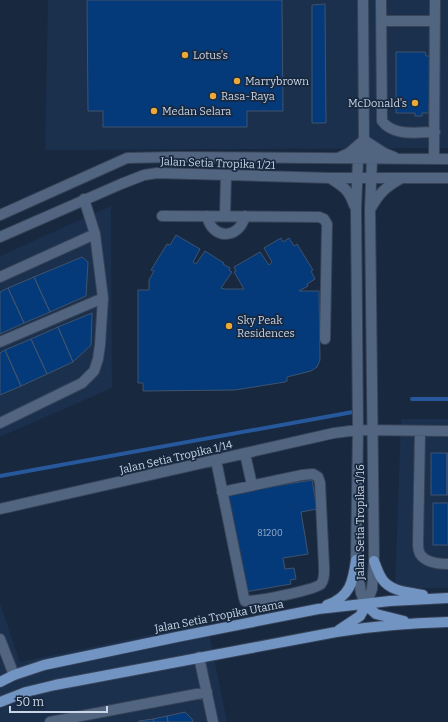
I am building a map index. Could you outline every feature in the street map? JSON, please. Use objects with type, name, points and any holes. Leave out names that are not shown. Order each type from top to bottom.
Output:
[{"type":"main road","points":[[318,609],[339,600],[347,592],[353,582],[356,560]]},
{"type":"main road","points":[[374,561],[382,578],[389,587],[400,591],[437,598]]},
{"type":"main road","name":"Jalan Setia Tropika Utama","points":[[0,682],[14,675],[44,665],[177,636],[318,609],[448,598]]},
{"type":"main road","points":[[336,632],[360,616],[366,605],[376,614],[410,623]]},
{"type":"main road","points":[[0,702],[26,692],[54,685],[336,632],[410,623],[448,622]]},
{"type":"street","points":[[363,0],[364,140],[372,158]]},
{"type":"street","points":[[381,0],[382,121],[395,131],[435,132]]},
{"type":"street","points":[[434,159],[435,0]]},
{"type":"street","points":[[363,31],[382,26],[435,21]]},
{"type":"street","points":[[364,140],[384,153],[400,158]]},
{"type":"street","points":[[336,159],[349,152],[364,140]]},
{"type":"street","name":"Jalan Setia Tropika 1/16","points":[[364,140],[358,159],[356,209],[358,430],[356,560],[360,593],[366,605]]},
{"type":"street","name":"Jalan Setia Tropika 1/21","points":[[0,215],[127,158],[448,159]]},
{"type":"street","name":"Jalan Setia Tropika 1/16","points":[[366,605],[372,589],[374,561],[370,209],[372,158]]},
{"type":"street","name":"Jalan Setia Tropika 1/21","points":[[0,237],[84,199],[144,175],[158,173],[330,178],[448,178]]},
{"type":"street","points":[[225,216],[226,175]]},
{"type":"street","points":[[330,178],[343,186],[349,192],[356,209]]},
{"type":"street","points":[[370,209],[377,196],[391,184],[402,178]]},
{"type":"street","points":[[0,423],[82,383],[94,371],[98,359],[103,298],[95,234],[84,199]]},
{"type":"street","points":[[162,216],[319,217],[324,219],[327,224],[325,339]]},
{"type":"street","points":[[207,216],[209,224],[213,229],[224,234],[236,232],[241,227],[245,216]]},
{"type":"street","points":[[0,277],[95,234]]},
{"type":"street","points":[[0,342],[103,298]]},
{"type":"street","name":"Jalan Setia Tropika 1/14","points":[[0,509],[334,433],[358,430],[448,431]]},
{"type":"street","points":[[420,431],[418,545],[420,554],[425,558],[436,564],[448,564]]},
{"type":"street","points":[[245,454],[252,486]]},
{"type":"street","points":[[216,460],[222,492],[245,601],[307,590],[318,586],[324,580],[320,483],[318,477],[308,474],[222,492]]},
{"type":"street","points":[[0,641],[14,675]]},
{"type":"street","points":[[199,657],[213,722]]},
{"type":"street","points":[[50,722],[207,692]]},
{"type":"shaded area","points":[[48,0],[448,0],[448,148],[45,150]]},
{"type":"shaded area","points":[[111,206],[112,388],[0,437],[0,256]]},
{"type":"shaded area","points":[[401,419],[448,419],[448,588],[395,588]]},
{"type":"shaded area","points":[[0,603],[20,662],[207,623],[227,722],[0,722]]},
{"type":"building","name":"Lotus's","points":[[87,0],[282,0],[283,111],[247,111],[247,127],[103,127],[103,111],[88,111]]},
{"type":"building","points":[[325,4],[326,123],[312,123],[312,5]]},
{"type":"building","points":[[396,52],[425,52],[426,56],[432,56],[432,103],[429,103],[429,113],[422,113],[422,116],[415,116],[415,113],[396,113]]},
{"type":"building","name":"Sky Peak Residences","points":[[176,235],[200,249],[193,262],[196,264],[205,251],[230,268],[229,270],[232,272],[221,288],[224,289],[244,289],[234,272],[236,271],[234,267],[260,252],[269,265],[272,262],[264,248],[281,238],[283,242],[289,238],[294,246],[297,244],[313,270],[311,271],[315,279],[307,284],[308,286],[299,291],[319,291],[320,360],[317,367],[311,371],[287,377],[287,381],[285,382],[235,390],[143,391],[143,383],[138,383],[138,290],[149,290],[149,280],[154,271],[151,270],[167,244],[170,245]]},
{"type":"building","points":[[82,257],[88,262],[86,296],[50,312],[34,277]]},
{"type":"building","points":[[34,277],[50,312],[24,323],[8,288]]},
{"type":"building","points":[[8,288],[24,323],[0,334],[0,292]]},
{"type":"building","points":[[92,313],[91,345],[73,362],[58,327]]},
{"type":"building","points":[[58,327],[73,362],[47,374],[31,339]]},
{"type":"building","points":[[31,339],[47,374],[21,386],[5,350]]},
{"type":"building","points":[[5,350],[21,386],[0,395],[0,353]]},
{"type":"building","points":[[431,453],[447,453],[447,495],[431,495]]},
{"type":"building","points":[[448,453],[448,495],[447,495]]},
{"type":"building","points":[[312,480],[317,509],[301,512],[308,554],[283,558],[285,569],[294,568],[296,579],[290,580],[291,584],[245,592],[228,494]]},
{"type":"building","points":[[433,503],[448,503],[448,545],[433,545]]},
{"type":"building","points":[[185,712],[193,722],[168,722],[167,716]]},
{"type":"building","points":[[167,716],[168,722],[154,722],[153,719]]},
{"type":"building","points":[[153,719],[154,722],[139,722],[139,721]]},
{"type":"waterway","points":[[412,399],[448,399]]},
{"type":"waterway","points":[[0,476],[353,412]]},
{"type":"place","name":"Lotus's","points":[[185,55]]},
{"type":"place","name":"Marrybrown","points":[[237,81]]},
{"type":"place","name":"Rasa-Raya","points":[[213,96]]},
{"type":"place","name":"McDonald's","points":[[415,103]]},
{"type":"place","name":"Medan Selara","points":[[154,111]]},
{"type":"place","name":"Sky Peak Residences","points":[[229,326]]}]
